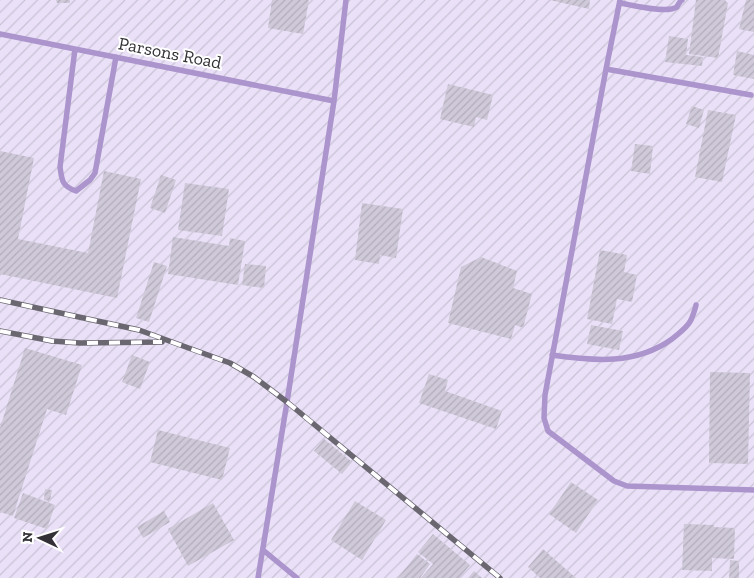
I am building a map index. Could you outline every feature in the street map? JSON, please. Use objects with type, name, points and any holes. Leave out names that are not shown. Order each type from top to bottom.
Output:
[{"type":"lane","points":[[258,578],[289,393],[334,101],[346,0]]},
{"type":"lane","points":[[682,0],[677,7],[669,10],[620,1],[552,356],[545,395],[544,418],[548,431],[614,481],[627,486],[754,490]]},
{"type":"lane","name":"Parsons Road","points":[[0,34],[334,101]]},
{"type":"lane","points":[[75,49],[60,167],[62,181],[68,188],[76,190],[90,180],[95,173],[116,57]]},
{"type":"lane","points":[[606,69],[752,94]]},
{"type":"lane","points":[[552,356],[601,360],[622,359],[645,354],[665,344],[682,332],[691,321],[696,305]]},
{"type":"lane","points":[[263,550],[297,578]]},
{"type":"shaded area","points":[[0,0],[754,0],[754,578],[0,578]]},
{"type":"building","points":[[56,0],[70,0],[70,3],[57,3]]},
{"type":"building","points":[[272,0],[309,0],[303,34],[268,28]]},
{"type":"building","points":[[550,0],[590,0],[589,9]]},
{"type":"building","points":[[696,0],[724,0],[728,3],[718,58],[689,54]]},
{"type":"building","points":[[746,0],[754,0],[754,32],[739,29]]},
{"type":"building","points":[[669,36],[688,39],[686,55],[703,57],[702,66],[665,62]]},
{"type":"building","points":[[737,51],[754,55],[754,79],[733,75]]},
{"type":"building","points":[[448,84],[493,95],[487,120],[476,117],[474,127],[440,119]]},
{"type":"building","points":[[692,106],[704,110],[699,128],[686,124]]},
{"type":"building","points":[[708,110],[736,115],[722,182],[695,177]]},
{"type":"building","points":[[635,144],[653,146],[650,174],[631,171]]},
{"type":"building","points":[[0,151],[34,158],[18,239],[88,253],[104,171],[141,179],[117,298],[0,274]]},
{"type":"building","points":[[161,175],[176,180],[165,213],[150,208]]},
{"type":"building","points":[[185,183],[229,189],[222,236],[178,230]]},
{"type":"building","points":[[362,203],[403,209],[396,258],[380,255],[379,264],[355,260]]},
{"type":"building","points":[[173,237],[229,246],[230,238],[245,241],[238,285],[168,274]]},
{"type":"building","points":[[600,250],[627,255],[624,272],[637,275],[632,302],[617,299],[612,324],[587,319]]},
{"type":"building","points":[[481,257],[517,271],[513,288],[532,294],[523,328],[515,325],[511,339],[448,323],[461,267]]},
{"type":"building","points":[[154,262],[167,266],[149,322],[136,318]]},
{"type":"building","points":[[245,264],[266,266],[264,288],[242,285]]},
{"type":"building","points":[[591,325],[623,331],[619,350],[587,344]]},
{"type":"building","points":[[25,348],[82,365],[66,415],[47,409],[13,516],[0,512],[0,428]]},
{"type":"building","points":[[132,355],[150,362],[140,389],[122,382]]},
{"type":"building","points":[[710,372],[750,373],[748,464],[709,463]]},
{"type":"building","points":[[429,374],[448,380],[445,391],[502,411],[496,429],[419,403]]},
{"type":"building","points":[[158,430],[230,448],[222,480],[150,462]]},
{"type":"building","points":[[324,439],[352,462],[342,474],[314,451]]},
{"type":"building","points":[[571,482],[598,500],[576,533],[549,514]]},
{"type":"building","points":[[45,489],[52,490],[50,501],[44,500]]},
{"type":"building","points":[[23,493],[55,505],[47,529],[14,518]]},
{"type":"building","points":[[355,501],[386,520],[362,560],[331,540]]},
{"type":"building","points":[[213,503],[234,540],[188,566],[168,529]]},
{"type":"building","points":[[164,511],[170,522],[143,538],[137,527]]},
{"type":"building","points":[[684,524],[735,528],[734,559],[712,558],[712,571],[682,570]]},
{"type":"building","points":[[433,534],[470,565],[459,578],[421,578],[433,564],[418,552]]},
{"type":"building","points":[[543,549],[576,578],[540,578],[528,567]]},
{"type":"building","points":[[417,554],[430,564],[420,578],[398,578]]},
{"type":"building","points":[[730,560],[739,561],[739,578],[729,578]]},
{"type":"building","points":[[474,571],[482,578],[468,578]]},
{"type":"railway","points":[[0,300],[139,330],[230,363],[254,377],[287,402],[500,578]]},
{"type":"railway","points":[[0,331],[52,341],[80,343],[162,342]]}]
